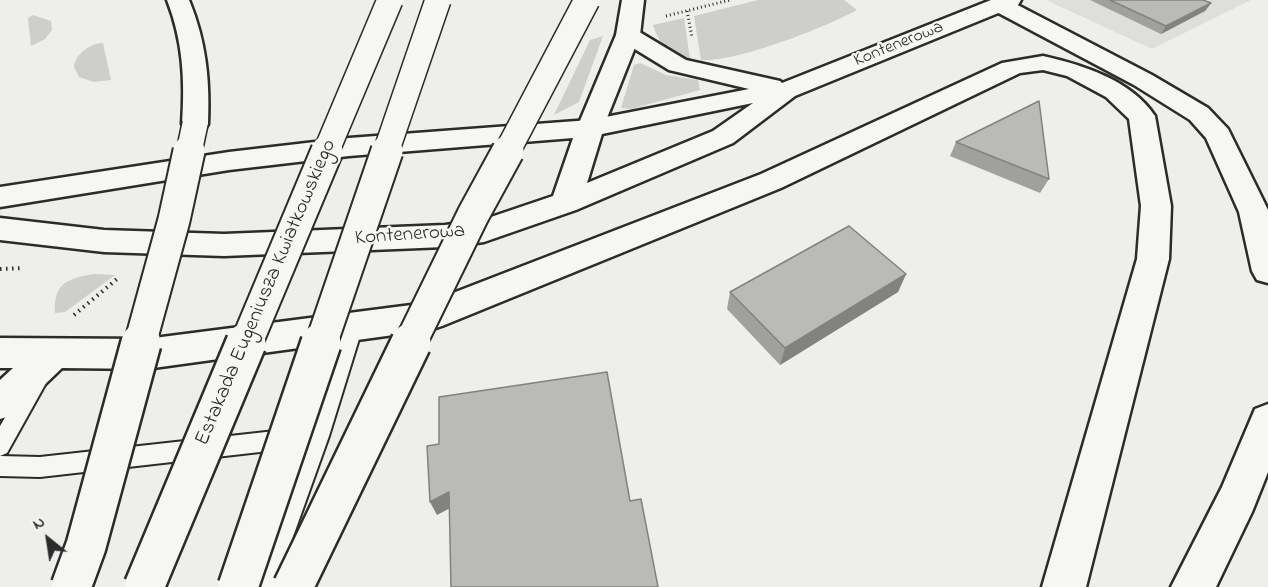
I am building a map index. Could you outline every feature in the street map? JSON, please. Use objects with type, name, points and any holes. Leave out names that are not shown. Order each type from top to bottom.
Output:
[{"type":"main road","points":[[71,587],[86,546],[174,220],[195,124],[198,81],[196,63],[190,27],[178,0]]},
{"type":"main road","name":"Estakada Eugeniusza Kwiatkowskiego","points":[[144,587],[390,0]]},
{"type":"main road","points":[[238,587],[438,0]]},
{"type":"main road","points":[[293,587],[473,215],[586,6],[587,0]]},
{"type":"main road","points":[[566,202],[590,128],[628,35],[633,0]]},
{"type":"main road","points":[[1005,2],[1199,114],[1218,135],[1254,212],[1268,270]]},
{"type":"main road","name":"Kontenerowa","points":[[0,197],[240,160],[349,147],[590,128],[707,103],[788,90],[1005,2]]},
{"type":"main road","points":[[628,35],[678,65],[788,90]]},
{"type":"main road","points":[[0,353],[146,354],[430,316],[771,181],[1011,68],[1027,63],[1043,63],[1076,71],[1114,92],[1142,116],[1156,206],[1153,259],[1064,587]]},
{"type":"main road","name":"Kontenerowa","points":[[0,229],[104,241],[224,245],[446,237],[484,231],[566,202],[723,137],[788,90]]},
{"type":"main road","points":[[0,403],[53,354]]},
{"type":"main road","points":[[1193,587],[1238,498],[1268,421]]},
{"type":"lane","points":[[263,587],[319,436],[354,327]]},
{"type":"lane","points":[[0,446],[53,354]]},
{"type":"lane","points":[[0,466],[40,467],[319,436]]},
{"type":"path","points":[[659,18],[730,0]]},
{"type":"shaded area","points":[[758,0],[844,0],[857,10],[824,26],[757,50],[736,56],[701,60],[694,16]]},
{"type":"shaded area","points":[[1046,0],[1251,0],[1152,49]]},
{"type":"shaded area","points":[[33,15],[51,21],[52,30],[45,39],[31,46],[28,18]]},
{"type":"shaded area","points":[[684,18],[690,59],[666,48],[653,25]]},
{"type":"shaded area","points":[[603,36],[579,102],[554,115],[590,40]]},
{"type":"shaded area","points":[[103,43],[111,80],[94,82],[79,77],[74,67],[77,58],[89,47]]},
{"type":"shaded area","points":[[640,63],[666,75],[698,80],[700,90],[631,109],[621,108],[634,65]]},
{"type":"shaded area","points":[[95,274],[115,275],[65,312],[55,313],[57,295],[64,284],[70,280]]},
{"type":"building","points":[[1110,0],[1203,0],[1211,3],[1166,26]]},
{"type":"building","points":[[1039,101],[1049,179],[956,142]]},
{"type":"building","points":[[849,226],[906,274],[785,348],[730,292]]},
{"type":"building","points":[[607,372],[630,501],[641,499],[658,587],[451,587],[449,492],[430,502],[427,446],[439,444],[439,397]]}]
